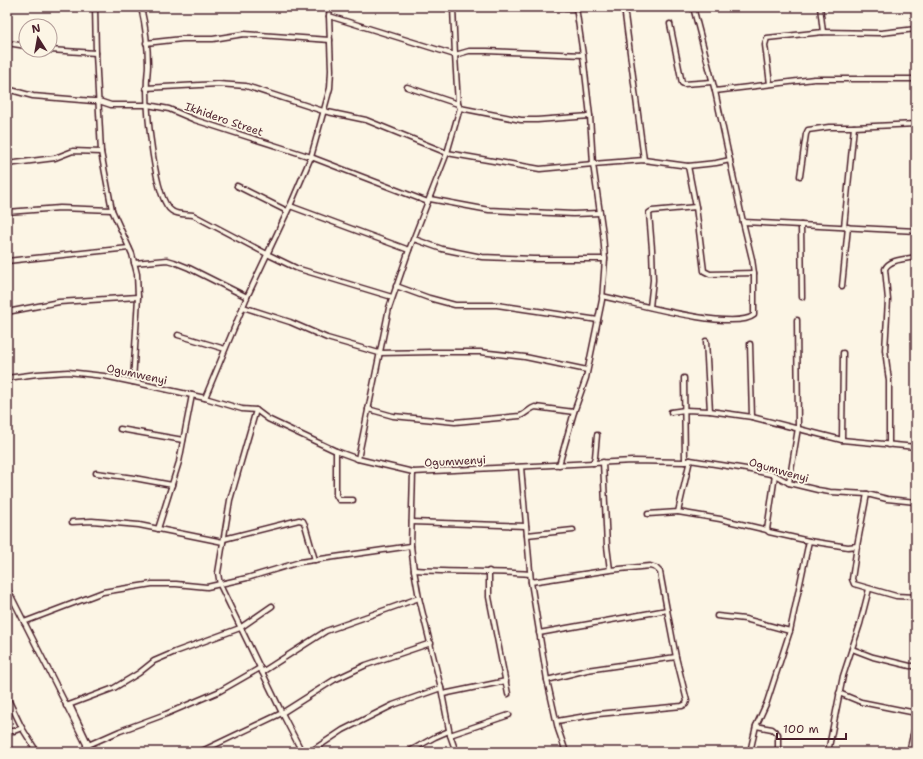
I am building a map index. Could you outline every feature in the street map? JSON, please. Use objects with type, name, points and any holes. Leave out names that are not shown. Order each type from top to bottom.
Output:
[{"type":"street","points":[[95,7],[101,152],[112,210],[130,248],[137,274],[138,297],[133,382]]},
{"type":"street","points":[[141,7],[148,65],[146,88],[151,142],[161,193],[169,209],[172,212],[179,214],[193,214],[296,268],[392,297]]},
{"type":"street","points":[[205,398],[243,306],[290,206],[311,157],[330,88],[330,7]]},
{"type":"street","points":[[358,459],[392,297],[447,153],[459,106],[453,7]]},
{"type":"street","points":[[536,7],[576,7],[583,55],[590,116],[593,164],[605,259],[602,296],[588,370],[559,465]]},
{"type":"street","points":[[624,7],[644,160]]},
{"type":"street","points":[[602,296],[696,317],[738,320],[751,317],[755,312],[754,273],[715,91],[693,7]]},
{"type":"street","points":[[820,7],[823,32]]},
{"type":"street","points":[[329,16],[455,55],[469,51],[583,55]]},
{"type":"street","points":[[670,24],[682,83],[712,82]]},
{"type":"street","points":[[770,84],[765,45],[766,38],[823,32],[882,33],[916,29]]},
{"type":"street","points":[[146,43],[182,39],[213,39],[244,34],[330,40]]},
{"type":"street","points":[[7,43],[18,45]]},
{"type":"street","points":[[58,51],[96,53]]},
{"type":"street","points":[[715,91],[814,79],[916,79]]},
{"type":"street","points":[[146,88],[218,84],[246,86],[323,111],[366,120],[447,153],[540,169],[644,160],[688,166],[730,160]]},
{"type":"street","points":[[407,87],[459,106],[521,120],[590,116]]},
{"type":"street","name":"Ikhidero Street","points":[[7,89],[33,96],[99,101],[111,105],[148,105],[169,109],[195,120],[311,157],[429,201],[489,210],[573,214],[600,213]]},
{"type":"street","points":[[800,176],[806,134],[808,130],[829,127],[916,124]]},
{"type":"street","points":[[842,286],[854,127]]},
{"type":"street","points":[[7,164],[55,158],[72,151],[101,152]]},
{"type":"street","points":[[688,166],[696,207],[704,271],[710,274],[754,273]]},
{"type":"street","points":[[237,186],[287,211]]},
{"type":"street","points":[[290,206],[409,250]]},
{"type":"street","points":[[650,307],[653,280],[649,213],[652,211],[696,207]]},
{"type":"street","points":[[7,212],[60,208],[112,210]]},
{"type":"street","points":[[743,222],[916,231]]},
{"type":"street","points":[[801,225],[802,297]]},
{"type":"street","points":[[414,239],[442,249],[482,258],[605,259]]},
{"type":"street","points":[[7,261],[130,248]]},
{"type":"street","points":[[889,445],[889,381],[885,350],[888,300],[885,268],[892,262],[916,257]]},
{"type":"street","points":[[134,263],[167,260],[174,262],[247,297]]},
{"type":"street","points":[[396,286],[429,298],[455,305],[497,305],[598,320]]},
{"type":"street","points":[[7,312],[59,302],[138,297]]},
{"type":"street","points":[[243,306],[290,322],[327,338],[380,353],[480,352],[525,357],[588,370]]},
{"type":"street","points":[[789,483],[798,428],[797,320]]},
{"type":"street","points":[[178,335],[226,350]]},
{"type":"street","points":[[706,341],[710,411]]},
{"type":"street","points":[[750,344],[752,417]]},
{"type":"street","points":[[842,440],[843,353]]},
{"type":"street","name":"Ogumwenyi","points":[[7,378],[68,372],[104,376],[205,398],[242,409],[256,410],[268,419],[336,451],[358,459],[413,472],[603,462],[685,462],[690,460],[775,475],[789,483],[830,492],[867,494],[886,499],[916,502]]},
{"type":"street","points":[[684,378],[685,462]]},
{"type":"street","points":[[158,529],[172,485],[192,395]]},
{"type":"street","points":[[368,409],[393,416],[454,422],[520,416],[526,414],[530,409],[535,407],[574,412]]},
{"type":"street","points":[[256,410],[230,500],[218,573],[220,585],[240,628],[302,752]]},
{"type":"street","points":[[671,412],[685,410],[710,411],[752,417],[842,440],[916,447]]},
{"type":"street","points":[[120,429],[183,440]]},
{"type":"street","points":[[593,463],[597,435]]},
{"type":"street","points":[[336,451],[336,495],[339,500],[353,500]]},
{"type":"street","points":[[678,512],[690,460]]},
{"type":"street","points":[[603,462],[607,546],[610,570]]},
{"type":"street","points":[[521,467],[530,574],[539,634],[547,680],[566,752]]},
{"type":"street","points":[[413,472],[411,546],[414,570],[450,733],[456,752]]},
{"type":"street","points":[[96,473],[172,485]]},
{"type":"street","points":[[767,530],[766,527],[775,475]]},
{"type":"street","points":[[867,494],[852,579],[854,584],[896,596],[916,598]]},
{"type":"street","points":[[648,514],[678,512],[720,519],[809,541],[848,547],[857,546]]},
{"type":"street","points":[[72,522],[92,521],[139,525],[224,541],[299,520],[305,525],[316,560]]},
{"type":"street","points":[[412,522],[526,526]]},
{"type":"street","points":[[526,535],[573,530]]},
{"type":"street","points":[[750,752],[756,726],[767,702],[790,631],[809,541]]},
{"type":"street","points":[[24,622],[103,592],[152,584],[176,584],[207,587],[247,578],[288,565],[411,546]]},
{"type":"street","points":[[531,582],[610,570],[650,566],[656,568],[660,572],[676,657],[687,701],[686,704],[682,706],[598,714],[557,721]]},
{"type":"street","points":[[414,570],[457,572],[489,571],[530,574]]},
{"type":"street","points":[[489,571],[489,597],[508,694]]},
{"type":"street","points":[[7,588],[90,752]]},
{"type":"street","points":[[828,752],[839,693],[869,589]]},
{"type":"street","points":[[262,672],[326,631],[419,598]]},
{"type":"street","points":[[68,706],[114,688],[139,673],[154,661],[240,628],[272,606]]},
{"type":"street","points":[[539,634],[667,610]]},
{"type":"street","points":[[717,616],[745,618],[790,631]]},
{"type":"street","points":[[200,752],[282,713],[334,680],[366,665],[431,643]]},
{"type":"street","points":[[852,649],[873,657],[916,666]]},
{"type":"street","points":[[547,680],[587,670],[676,657]]},
{"type":"street","points":[[88,746],[120,731],[166,714],[220,691],[260,668]]},
{"type":"street","points":[[442,694],[506,681]]},
{"type":"street","points":[[310,752],[343,730],[393,704],[441,688]]},
{"type":"street","points":[[839,693],[861,702],[916,713]]},
{"type":"street","points":[[7,697],[22,728],[37,752]]},
{"type":"street","points":[[408,752],[435,737],[509,715]]},
{"type":"street","points":[[909,752],[915,736],[916,724]]},
{"type":"street","points":[[756,726],[772,728],[778,734],[778,752]]},
{"type":"street","points":[[7,731],[14,731],[22,728]]}]
